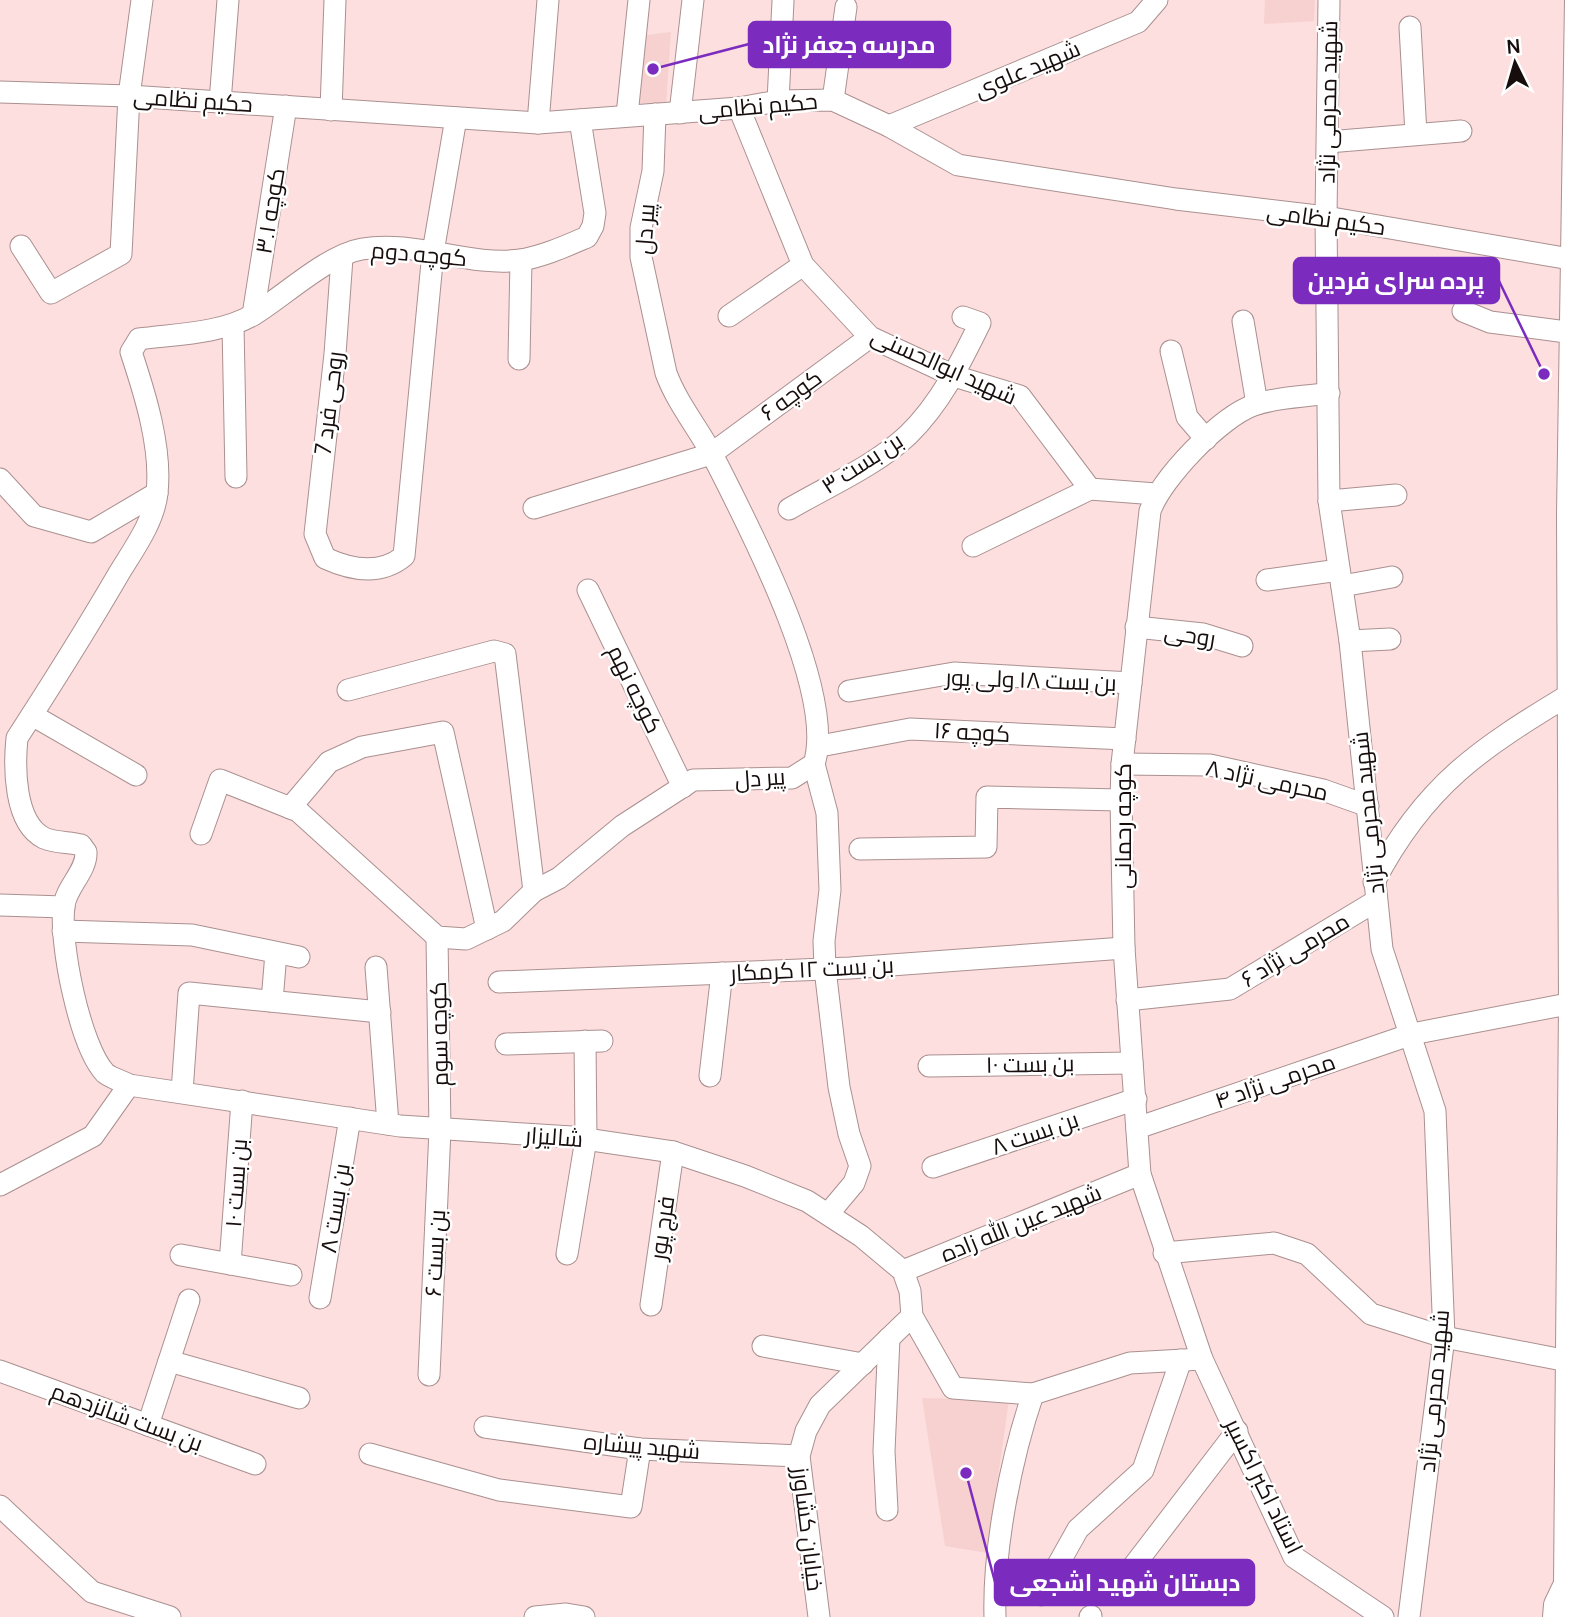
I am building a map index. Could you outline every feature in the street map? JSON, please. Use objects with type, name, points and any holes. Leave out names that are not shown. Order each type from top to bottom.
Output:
[{"type":"street","points":[[21,246],[51,293],[121,254],[129,96],[142,0]]},
{"type":"street","points":[[220,102],[228,0]]},
{"type":"street","points":[[331,110],[335,0]]},
{"type":"street","points":[[538,123],[548,0]]},
{"type":"street","points":[[627,115],[639,0]]},
{"type":"street","points":[[680,113],[692,0]]},
{"type":"street","name":"شهید علوی","points":[[889,126],[1139,22],[1157,0]]},
{"type":"street","name":"شهید محرمی نژاد","points":[[1329,0],[1326,217],[1329,501],[1350,641],[1382,949],[1435,1111],[1444,1337],[1409,1617]]},
{"type":"street","points":[[1574,1617],[1576,1606],[1573,1585],[1568,1361],[1573,1317],[1574,1183],[1574,333],[1577,260],[1578,0]]},
{"type":"street","points":[[778,101],[783,1]]},
{"type":"street","points":[[833,100],[846,7]]},
{"type":"street","points":[[1410,27],[1416,135]]},
{"type":"street","name":"حکیم نظامی","points":[[0,92],[129,96],[538,123],[739,108],[778,101],[833,100],[889,126],[958,165],[1176,199],[1326,217],[1577,260]]},
{"type":"street","name":"کوچه ۳.۱","points":[[253,315],[286,106]]},
{"type":"street","name":"شهید ابوالحسنی","points":[[739,108],[803,265],[870,337],[954,376],[1020,396],[1090,489]]},
{"type":"street","name":"پیر دل","points":[[437,937],[466,939],[503,921],[534,891],[559,878],[622,826],[693,780],[792,778],[817,755],[815,704],[792,628],[762,556],[712,454],[672,390],[666,373],[641,257],[640,229],[653,170],[655,114]]},
{"type":"street","points":[[433,252],[456,118]]},
{"type":"street","name":"کوچه دوم","points":[[157,493],[155,449],[131,352],[138,339],[233,325],[253,315],[308,276],[360,249],[396,248],[483,260],[521,260],[587,237],[593,226],[594,214],[580,120]]},
{"type":"street","points":[[1328,142],[1461,131]]},
{"type":"street","name":"روحی فرد 7","points":[[342,258],[335,355],[315,534],[318,547],[325,558],[359,568],[386,568],[404,556],[433,252]]},
{"type":"street","points":[[519,359],[521,260]]},
{"type":"street","points":[[729,316],[803,265]]},
{"type":"street","points":[[1463,311],[1490,322],[1574,333]]},
{"type":"street","name":"بن بست ۳","points":[[789,509],[881,455],[908,434],[954,376],[979,323],[963,317]]},
{"type":"street","points":[[1243,321],[1257,404]]},
{"type":"street","points":[[233,325],[236,477]]},
{"type":"street","name":"کوچه ۶","points":[[534,508],[712,454],[870,337]]},
{"type":"street","points":[[1171,351],[1187,417],[1206,439]]},
{"type":"street","name":"کوچه رحمانی","points":[[1191,1360],[1164,1253],[1140,1174],[1124,948],[1122,764],[1150,511],[1156,494],[1206,439],[1241,410],[1257,404],[1329,393]]},
{"type":"street","points":[[0,478],[34,516],[91,532],[157,493]]},
{"type":"street","points":[[973,547],[1090,489],[1156,494]]},
{"type":"street","points":[[0,1185],[93,1136],[130,1084],[107,1074],[99,1063],[78,1013],[63,931],[64,907],[69,888],[87,858],[86,852],[81,845],[56,842],[35,833],[23,814],[16,752],[17,738],[143,533],[157,493]]},
{"type":"street","points":[[1329,501],[1396,495]]},
{"type":"street","points":[[1267,580],[1392,577]]},
{"type":"street","name":"کوچه نهم","points":[[588,590],[682,787]]},
{"type":"street","name":"روحی","points":[[1136,628],[1203,634],[1242,646]]},
{"type":"street","points":[[1350,641],[1390,639]]},
{"type":"street","points":[[348,690],[495,651],[505,654],[534,891]]},
{"type":"street","name":"بن بست ۱۸ ولی پور","points":[[849,691],[954,673],[1131,682]]},
{"type":"street","points":[[1375,891],[1395,841],[1429,799],[1463,764],[1504,734],[1575,693]]},
{"type":"street","points":[[32,715],[136,775]]},
{"type":"street","name":"کوچه ۱۶","points":[[817,755],[910,729],[1125,739]]},
{"type":"street","points":[[290,808],[329,762],[362,747],[443,732],[487,929]]},
{"type":"street","points":[[817,755],[827,813],[830,890],[824,941],[825,969],[839,1087],[859,1166],[854,1183],[828,1214]]},
{"type":"street","name":"محرمی نژاد ۸","points":[[1122,764],[1210,765],[1323,790],[1368,806]]},
{"type":"street","points":[[201,834],[220,780],[298,811],[437,937]]},
{"type":"street","points":[[860,849],[986,847],[987,797],[1121,800]]},
{"type":"street","name":"محرمی نژاد ۶","points":[[1127,1000],[1230,989],[1375,891]]},
{"type":"street","points":[[0,905],[64,907]]},
{"type":"street","points":[[63,931],[192,934],[299,957]]},
{"type":"street","name":"کوچه سوم","points":[[437,937],[440,1130]]},
{"type":"street","name":"بن بست ۱۲ کرمکار","points":[[499,982],[825,969],[1124,948]]},
{"type":"street","points":[[272,1001],[276,953]]},
{"type":"street","points":[[376,967],[388,1124]]},
{"type":"street","points":[[710,1076],[722,973]]},
{"type":"street","points":[[181,1092],[189,993],[380,1012]]},
{"type":"street","name":"محرمی نژاد ۴","points":[[1137,1128],[1412,1034],[1575,1004]]},
{"type":"street","points":[[506,1044],[593,1041],[586,1139],[567,1254]]},
{"type":"street","name":"بن بست ۱۰","points":[[929,1066],[1132,1063]]},
{"type":"street","name":"شالیزار","points":[[130,1084],[388,1124],[586,1139],[673,1152],[807,1201],[861,1236],[903,1271]]},
{"type":"street","name":"بن بست ۸","points":[[933,1167],[1136,1099]]},
{"type":"street","name":"بن بست ۱۰","points":[[230,1264],[242,1101]]},
{"type":"street","name":"بن بست ۸","points":[[320,1298],[350,1118]]},
{"type":"street","name":"بن بست ۶","points":[[429,1376],[440,1130]]},
{"type":"street","name":"فرج پور","points":[[651,1305],[673,1152]]},
{"type":"street","name":"شهید عین الله زاده","points":[[903,1271],[1140,1174]]},
{"type":"street","points":[[1164,1253],[1274,1243],[1307,1254],[1371,1314],[1444,1337],[1568,1361]]},
{"type":"street","points":[[181,1255],[291,1275]]},
{"type":"street","points":[[903,1271],[910,1291],[912,1316],[953,1388],[1033,1394],[1088,1379],[1130,1363],[1191,1360],[1143,1470],[1078,1529],[1041,1595]]},
{"type":"street","points":[[148,1425],[189,1300]]},
{"type":"street","name":"خیابان کشاورز","points":[[819,1617],[799,1456],[806,1431],[820,1405],[912,1316]]},
{"type":"street","points":[[887,1510],[884,1451],[889,1338]]},
{"type":"street","points":[[763,1346],[863,1364]]},
{"type":"street","name":"استاد اکبر اکسیر","points":[[1191,1360],[1237,1430],[1294,1557],[1383,1617]]},
{"type":"street","points":[[169,1361],[299,1398]]},
{"type":"street","name":"بن بست شانزدهم","points":[[0,1371],[255,1464]]},
{"type":"street","points":[[995,1617],[994,1579],[1020,1432],[1033,1394]]},
{"type":"street","name":"شهید پیشاره","points":[[485,1427],[640,1449],[799,1456]]},
{"type":"street","points":[[1119,1585],[1237,1430]]},
{"type":"street","points":[[370,1454],[499,1490],[631,1507],[640,1449]]},
{"type":"street","points":[[0,1506],[92,1592],[170,1617]]},
{"type":"street","points":[[1556,1617],[1557,1605],[1573,1585]]},
{"type":"street","points":[[535,1617],[566,1614],[584,1617]]},
{"type":"shaded area","points":[[1265,0],[1315,0],[1314,21],[1264,24]]},
{"type":"shaded area","points":[[671,32],[666,104],[637,103],[639,36]]},
{"type":"shaded area","points":[[922,1398],[1009,1400],[987,1553],[945,1546]]},
{"type":"place","name":"مدرسه جعفر نژاد","points":[[653,69]]},
{"type":"place","name":"پرده سرای فردین","points":[[1544,374]]},
{"type":"place","name":"دبستان شهید اشجعی","points":[[966,1473]]}]
